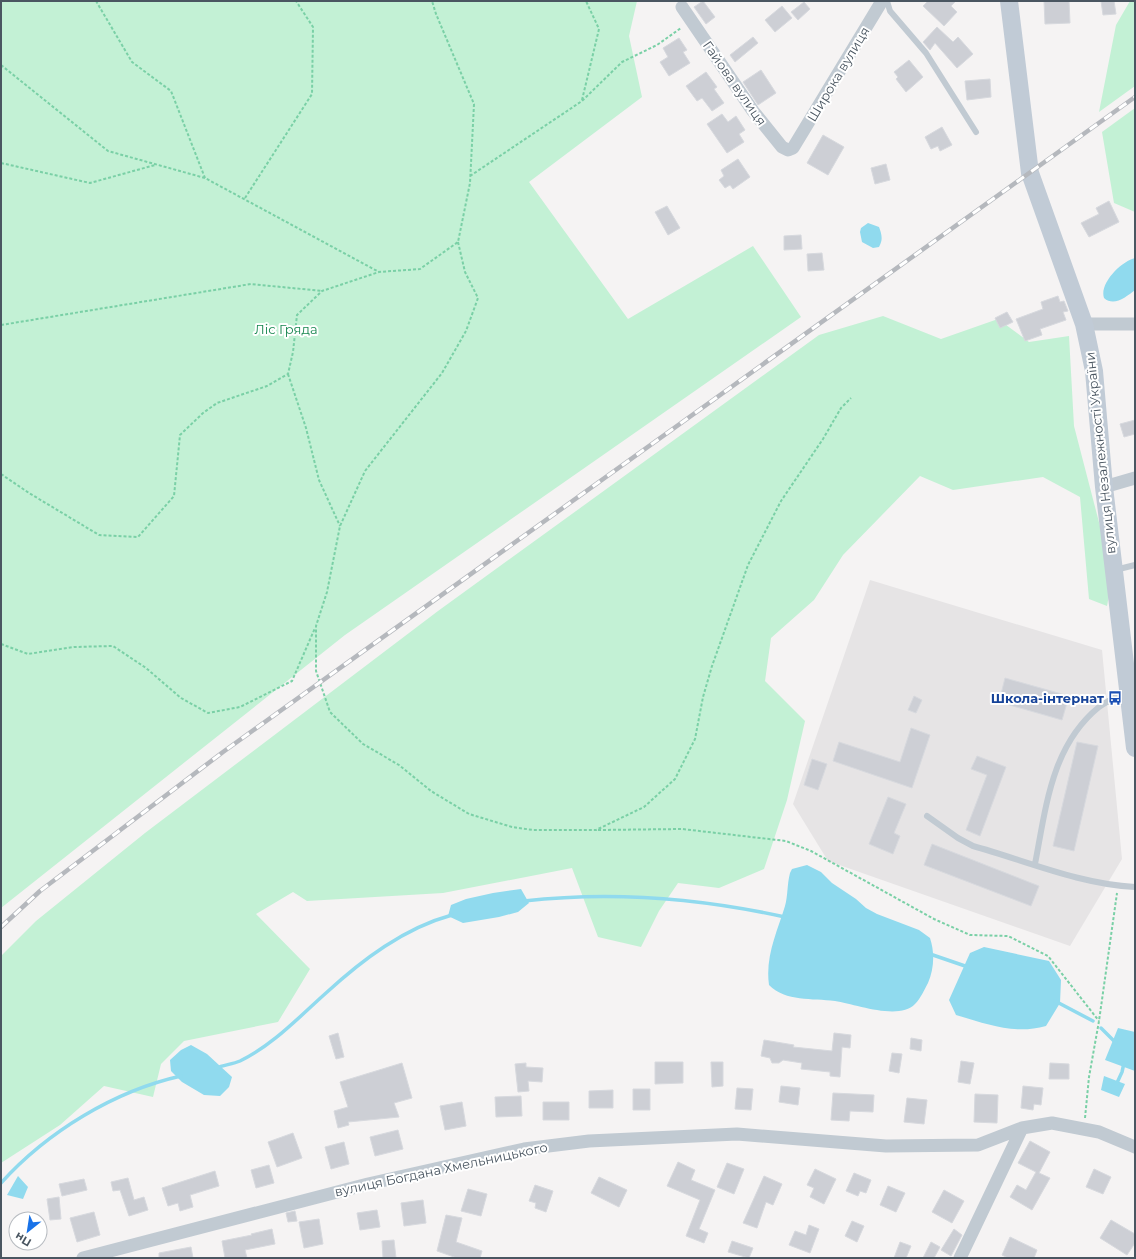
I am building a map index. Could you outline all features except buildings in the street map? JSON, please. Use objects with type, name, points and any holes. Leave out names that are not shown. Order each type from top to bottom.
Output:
[{"type":"main road","name":"вулиця Незалежності України","points":[[1009,1],[1030,173],[1084,324],[1094,371],[1113,570],[1131,702],[1135,748]]},
{"type":"street","name":"Широка вулиця","points":[[793,148],[882,1]]},
{"type":"street","name":"Гайова вулиця","points":[[682,7],[758,117],[782,147],[788,150],[793,148]]},
{"type":"street","points":[[1084,324],[1135,324]]},
{"type":"street","points":[[1104,487],[1135,478]]},
{"type":"street","name":"вулиця Богдана Хмельницького","points":[[83,1258],[368,1184],[524,1149],[589,1141],[737,1134],[886,1146],[978,1145],[1022,1128],[1052,1123],[1099,1132],[1135,1147]]},
{"type":"street","points":[[960,1258],[1022,1128]]},
{"type":"lane","points":[[887,1],[890,11],[926,53],[976,132]]},
{"type":"lane","points":[[1113,570],[1135,565]]},
{"type":"lane","points":[[1034,864],[1051,784],[1058,762],[1076,732],[1099,707],[1131,702]]},
{"type":"lane","points":[[927,816],[958,838],[973,846],[1034,864],[1077,879],[1118,886],[1135,887]]},
{"type":"path","points":[[96,1],[132,62],[171,91],[205,178]]},
{"type":"path","points":[[245,198],[312,94],[313,27],[296,1]]},
{"type":"path","points":[[1,644],[28,654],[74,647],[113,646],[146,668],[181,698],[208,713],[240,707],[292,681],[316,626],[327,592],[340,526],[366,471],[442,373],[466,331],[478,298],[465,272],[458,242],[470,176],[474,104],[432,1]]},
{"type":"path","points":[[582,101],[599,29],[586,1]]},
{"type":"path","points":[[470,176],[582,101],[622,62],[657,45],[692,20]]},
{"type":"path","points":[[1,65],[108,151],[205,178],[245,198],[379,272]]},
{"type":"path","points":[[1,163],[90,183],[156,164]]},
{"type":"path","points":[[1,325],[251,284],[322,291],[379,272],[420,269],[458,242]]},
{"type":"path","points":[[322,291],[297,315],[293,352],[288,374],[306,428],[319,480],[340,526]]},
{"type":"path","points":[[1,474],[29,493],[99,535],[138,537],[174,496],[180,435],[203,413],[217,403],[266,386],[288,374]]},
{"type":"path","points":[[596,830],[644,807],[675,779],[695,739],[703,697],[712,666],[748,565],[781,501],[823,439],[841,408],[851,398]]},
{"type":"path","points":[[316,626],[316,671],[330,712],[363,744],[400,766],[431,791],[469,814],[512,827],[533,830],[682,829],[786,841],[811,851],[934,919],[970,935],[1008,936],[1048,956],[1099,1021]]},
{"type":"path","points":[[1084,1129],[1088,1077],[1099,1021],[1118,886]]},
{"type":"shaded area","points":[[870,580],[1102,650],[1122,859],[1070,946],[828,861],[793,804]]},
{"type":"green space","name":"Ліс Гряда","points":[[1,1],[637,1],[629,36],[642,97],[529,182],[628,319],[753,246],[801,317],[345,635],[1,908]]},
{"type":"green space","points":[[1130,1],[1135,1],[1135,86],[1099,112],[1116,25]]},
{"type":"green space","points":[[1135,108],[1135,212],[1114,203],[1102,132]]},
{"type":"green space","points":[[883,316],[941,339],[998,319],[1029,342],[1069,336],[1074,426],[1101,530],[1111,585],[1107,606],[1089,599],[1080,497],[1043,477],[953,490],[920,476],[843,555],[814,600],[771,638],[765,681],[805,721],[787,800],[764,869],[719,888],[678,883],[659,911],[641,947],[598,937],[572,868],[443,893],[307,901],[293,892],[256,914],[310,969],[278,1022],[184,1041],[161,1064],[153,1097],[104,1086],[60,1125],[1,1163],[1,956],[36,921],[145,833],[438,611],[819,335]]},
{"type":"water","points":[[868,223],[879,227],[882,237],[879,247],[873,248],[862,242],[860,232],[861,228]]},
{"type":"water","points":[[1135,258],[1135,290],[1120,300],[1112,302],[1108,301],[1104,298],[1103,292],[1108,280],[1124,263]]},
{"type":"water","points":[[807,865],[821,872],[832,883],[856,899],[866,908],[877,914],[919,930],[930,938],[933,955],[932,972],[921,997],[915,1004],[908,1009],[899,1011],[876,1010],[835,1001],[791,997],[769,985],[768,975],[770,955],[787,898],[790,873],[792,869]]},
{"type":"water","points":[[521,889],[529,903],[518,912],[463,923],[448,916],[451,905],[466,899]]},
{"type":"water","points":[[984,947],[1049,961],[1061,980],[1060,1003],[1046,1026],[1012,1029],[990,1025],[956,1015],[949,1000],[970,953]]},
{"type":"water","points":[[1118,1028],[1135,1032],[1135,1071],[1105,1060]]},
{"type":"water","points":[[191,1045],[207,1054],[232,1077],[229,1087],[220,1096],[204,1095],[182,1082],[171,1071],[170,1060],[181,1050]]},
{"type":"water","points":[[1104,1076],[1125,1084],[1119,1097],[1101,1090]]},
{"type":"water","points":[[18,1176],[28,1187],[23,1199],[7,1195]]},
{"type":"waterway","points":[[524,901],[589,897],[655,898],[720,905],[785,917]]},
{"type":"waterway","points":[[216,1068],[240,1061],[264,1047],[354,969],[384,946],[417,928],[452,915]]},
{"type":"waterway","points":[[930,954],[968,967]]},
{"type":"waterway","points":[[1055,1001],[1093,1021]]},
{"type":"waterway","points":[[1101,1028],[1116,1043]]},
{"type":"waterway","points":[[1116,1085],[1124,1063]]},
{"type":"waterway","points":[[1,1183],[19,1164],[39,1147],[83,1116],[131,1092],[181,1076]]},
{"type":"railway","points":[[1,927],[40,891],[223,752],[1135,97]]},
{"type":"place","name":"Школа-інтернат","points":[[1115,698]]}]
